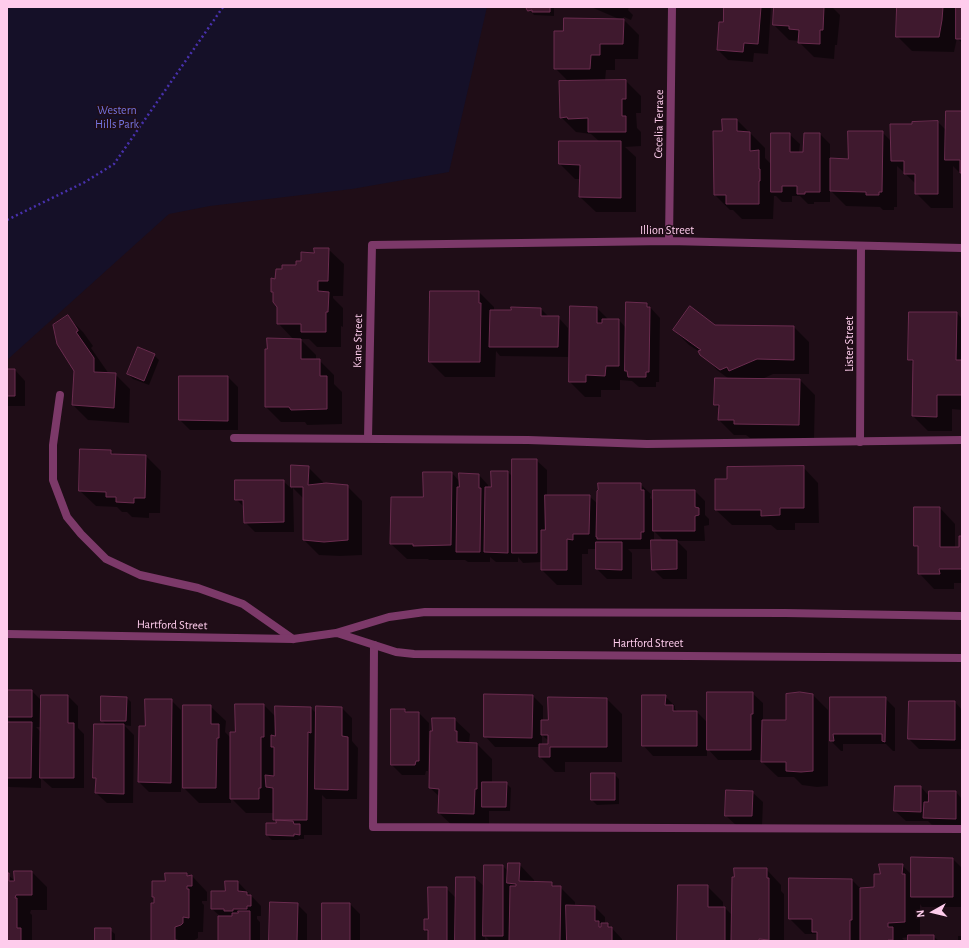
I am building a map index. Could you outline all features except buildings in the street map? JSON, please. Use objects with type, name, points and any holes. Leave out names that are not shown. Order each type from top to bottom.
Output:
[{"type":"street","name":"Cecelia Terrace","points":[[670,241],[672,7]]},
{"type":"street","name":"Illion Street","points":[[372,245],[670,241],[962,248]]},
{"type":"street","name":"Kane Street","points":[[368,438],[372,245]]},
{"type":"street","name":"Lister Street","points":[[860,442],[862,246]]},
{"type":"street","points":[[60,394],[53,445],[53,480],[68,516],[81,534],[106,558],[113,562],[140,575],[198,588],[243,604],[293,639]]},
{"type":"street","points":[[234,438],[528,440],[647,444],[962,440]]},
{"type":"street","name":"Hartford Street","points":[[7,634],[293,639],[336,633],[389,617],[425,612],[785,613],[962,616]]},
{"type":"street","name":"Hartford Street","points":[[336,633],[396,652],[414,654],[962,658]]},
{"type":"street","points":[[374,645],[373,827],[962,829]]},
{"type":"path","points":[[7,220],[85,182],[114,164],[223,7]]},
{"type":"green space","name":"Western Hills Park","points":[[10,7],[487,7],[449,172],[352,189],[210,206],[169,214],[7,360],[7,10]]}]
